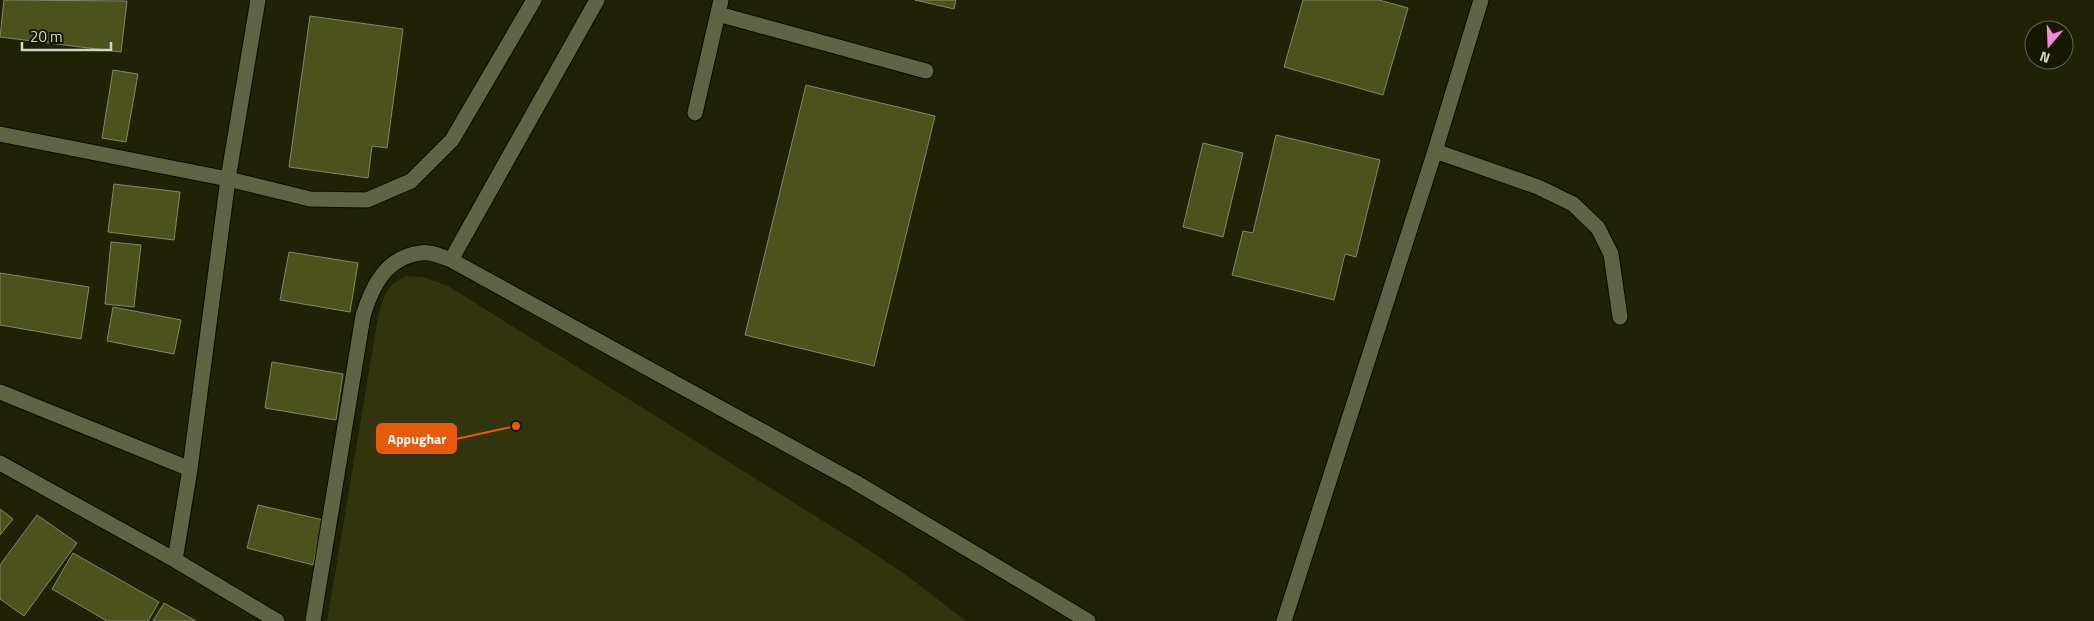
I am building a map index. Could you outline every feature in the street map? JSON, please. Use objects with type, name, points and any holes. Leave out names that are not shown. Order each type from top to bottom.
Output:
[{"type":"street","points":[[175,560],[190,469],[228,179],[258,0]]},
{"type":"street","points":[[0,134],[228,179],[310,199],[367,200],[411,181],[452,140],[534,0]]},
{"type":"street","points":[[452,260],[597,0]]},
{"type":"street","points":[[1284,621],[1435,151],[1481,0]]},
{"type":"street","points":[[695,113],[719,7],[926,71]]},
{"type":"street","points":[[1435,151],[1538,187],[1574,204],[1598,228],[1611,254],[1620,317]]},
{"type":"street","points":[[313,621],[363,316],[370,291],[384,272],[399,259],[422,252],[452,260],[855,482],[1088,621]]},
{"type":"street","points":[[0,392],[190,469]]},
{"type":"street","points":[[0,464],[175,560],[277,621]]},
{"type":"green space","points":[[406,276],[423,277],[448,286],[855,541],[906,575],[966,621],[327,621],[379,312],[383,300],[391,287]]},
{"type":"building","points":[[4,0],[127,1],[121,52],[0,37]]},
{"type":"building","points":[[915,0],[956,0],[954,9]]},
{"type":"building","points":[[1303,0],[1379,0],[1408,8],[1383,95],[1284,67]]},
{"type":"building","points":[[310,16],[403,29],[387,148],[372,146],[368,178],[289,167]]},
{"type":"building","points":[[113,70],[138,74],[126,142],[102,138]]},
{"type":"building","points":[[806,85],[935,116],[874,366],[745,335]]},
{"type":"building","points":[[1276,135],[1380,160],[1356,257],[1345,254],[1334,300],[1232,275],[1243,231],[1253,233]]},
{"type":"building","points":[[1203,143],[1243,153],[1223,237],[1183,227]]},
{"type":"building","points":[[114,184],[180,192],[174,240],[108,232]]},
{"type":"building","points":[[111,242],[141,245],[134,307],[105,304]]},
{"type":"building","points":[[289,252],[358,263],[350,312],[280,300]]},
{"type":"building","points":[[0,273],[89,287],[81,339],[0,325]]},
{"type":"building","points":[[113,307],[181,320],[174,354],[107,341]]},
{"type":"building","points":[[272,362],[343,374],[336,420],[265,408]]},
{"type":"building","points":[[258,505],[323,520],[313,565],[247,548]]},
{"type":"building","points":[[0,509],[13,519],[0,535]]},
{"type":"building","points":[[37,515],[77,543],[24,616],[0,599],[0,565]]},
{"type":"building","points":[[73,553],[159,602],[148,621],[107,621],[52,589]]},
{"type":"building","points":[[164,603],[196,621],[153,621]]},
{"type":"place","name":"Appughar","points":[[516,426]]}]
